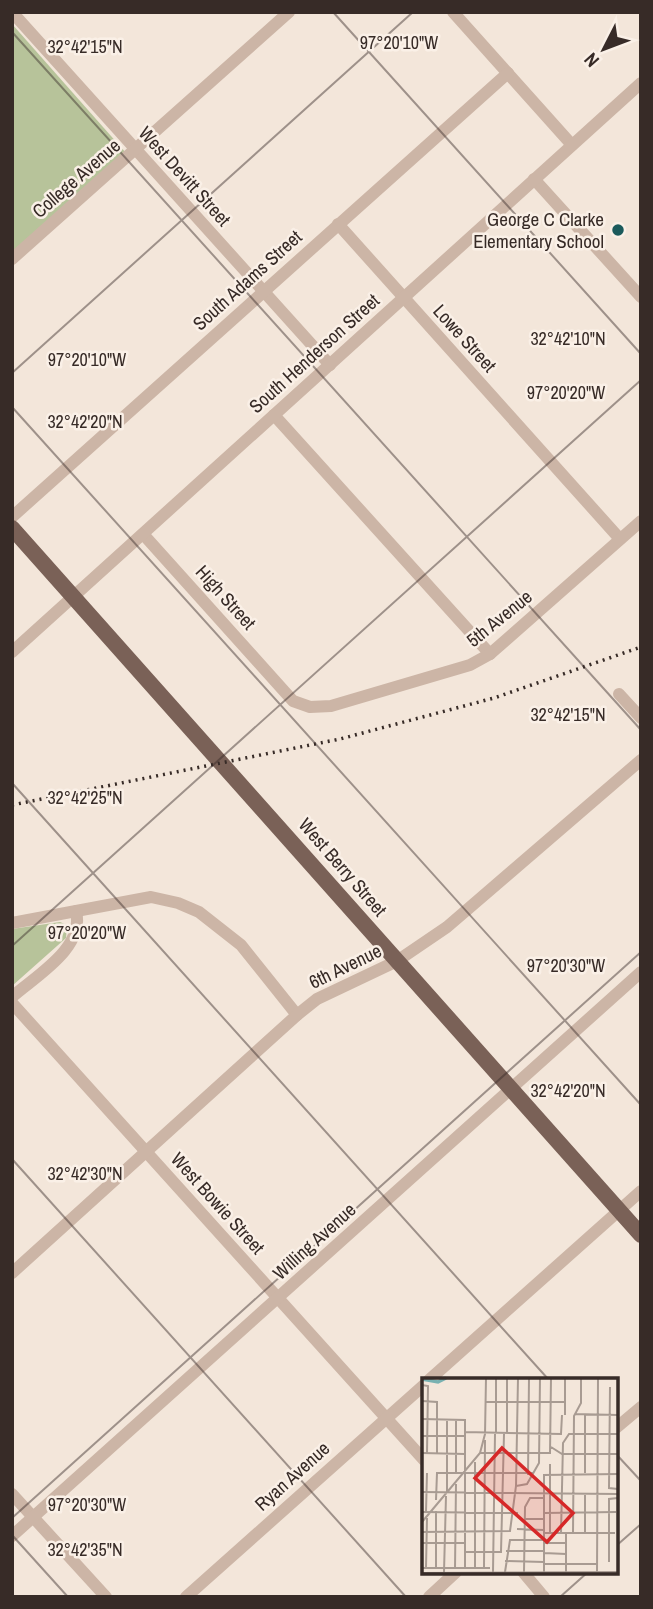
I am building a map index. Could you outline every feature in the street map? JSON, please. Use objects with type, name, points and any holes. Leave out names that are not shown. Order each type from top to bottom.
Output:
[{"type":"main road","name":"West Berry Street","points":[[12,527],[641,1235]]},
{"type":"street","name":"West Devitt Street","points":[[12,12],[330,365]]},
{"type":"street","name":"College Avenue","points":[[12,259],[289,12]]},
{"type":"street","points":[[453,12],[572,145]]},
{"type":"street","name":"South Adams Street","points":[[12,517],[508,73]]},
{"type":"street","name":"South Henderson Street","points":[[12,652],[641,82]]},
{"type":"street","points":[[534,179],[641,297]]},
{"type":"street","name":"Lowe Street","points":[[338,224],[620,539]]},
{"type":"street","points":[[274,415],[490,654]]},
{"type":"street","name":"5th Avenue","points":[[281,686],[293,701],[310,706],[331,706],[470,665],[490,654],[641,521]]},
{"type":"street","name":"High Street","points":[[143,534],[281,686]]},
{"type":"street","points":[[619,694],[641,718]]},
{"type":"street","name":"6th Avenue","points":[[12,1273],[147,1154],[297,1014],[317,999],[397,961],[447,927],[641,760]]},
{"type":"street","points":[[12,923],[151,897],[200,912],[241,945],[297,1014]]},
{"type":"street","points":[[12,997],[70,946],[79,925],[76,911]]},
{"type":"street","name":"Willing Avenue","points":[[12,1536],[641,972]]},
{"type":"street","name":"West Bowie Street","points":[[12,1003],[422,1458]]},
{"type":"street","points":[[431,1378],[641,1191]]},
{"type":"street","name":"Ryan Avenue","points":[[186,1597],[422,1387]]},
{"type":"street","points":[[618,1426],[641,1407]]},
{"type":"street","points":[[12,1494],[106,1597]]},
{"type":"street","points":[[429,1597],[454,1574]]},
{"type":"street","points":[[525,1574],[544,1597]]},
{"type":"green space","points":[[12,24],[126,153],[12,252]]},
{"type":"green space","points":[[60,922],[67,925],[66,938],[12,986],[12,929]]},
{"type":"railway","points":[[12,805],[340,739],[494,698],[641,647]]},
{"type":"place","name":"George C Clarke Elementary School","points":[[618,230]]}]
